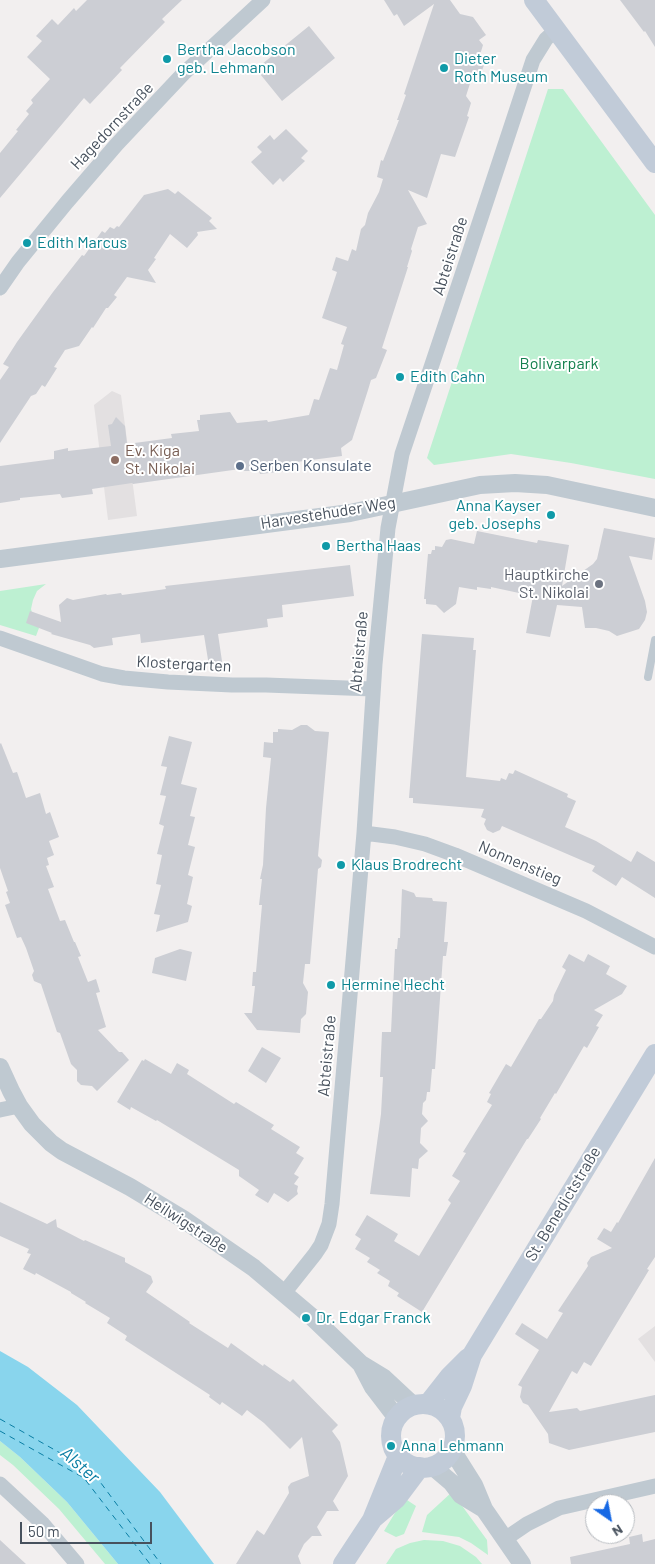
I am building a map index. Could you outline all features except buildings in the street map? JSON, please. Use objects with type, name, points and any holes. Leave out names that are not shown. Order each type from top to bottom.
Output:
[{"type":"main road","points":[[534,0],[655,163]]},
{"type":"main road","name":"St. Benedictstraße","points":[[450,1418],[452,1407],[462,1386],[472,1355],[655,1054]]},
{"type":"main road","name":"St. Benedictstraße","points":[[420,1405],[472,1355]]},
{"type":"main road","points":[[372,1520],[396,1499],[426,1467],[443,1460],[452,1450],[455,1435],[450,1418],[440,1409],[420,1405],[402,1412],[396,1418],[391,1438],[392,1445],[398,1456],[407,1463],[426,1467]]},
{"type":"main road","points":[[343,1564],[372,1520],[398,1456]]},
{"type":"street","name":"Hagedornstraße","points":[[0,288],[18,262],[117,144],[183,74],[263,0]]},
{"type":"street","name":"Abteistraße","points":[[284,1293],[316,1254],[321,1245],[329,1224],[332,1204],[364,833],[373,689],[388,528],[402,454],[533,60],[546,39],[556,30]]},
{"type":"street","name":"Harvestehuder Weg","points":[[0,559],[350,513],[480,485],[515,483],[547,485],[655,508]]},
{"type":"street","name":"Klostergarten","points":[[0,638],[102,674],[124,678],[232,685],[373,689]]},
{"type":"street","name":"Nonnenstieg","points":[[364,833],[395,837],[425,844],[455,855],[586,911],[655,947]]},
{"type":"street","name":"Heilwigstraße","points":[[0,1067],[19,1106],[41,1134],[62,1151],[183,1219],[254,1268],[361,1364],[384,1378],[420,1405]]},
{"type":"street","points":[[0,1110],[19,1106]]},
{"type":"street","name":"Heilwigstraße","points":[[361,1364],[373,1387],[396,1418]]},
{"type":"street","points":[[452,1450],[474,1485],[484,1509],[522,1564]]},
{"type":"street","points":[[426,1467],[452,1483],[461,1495],[484,1509]]},
{"type":"street","points":[[0,1484],[43,1524],[77,1564]]},
{"type":"street","points":[[505,1539],[527,1524],[559,1508],[655,1486]]},
{"type":"lane","points":[[648,677],[655,640]]},
{"type":"shaded area","name":"Ev. Kiga St. Nikolai","points":[[112,391],[121,395],[137,516],[108,520],[94,405]]},
{"type":"shaded area","points":[[655,1326],[655,1362],[638,1339]]},
{"type":"green space","name":"Bolivarpark","points":[[548,89],[563,89],[655,215],[655,479],[511,454],[434,465],[427,458]]},
{"type":"green space","points":[[46,584],[37,591],[31,609],[34,620],[39,628],[36,636],[0,625],[0,591]]},
{"type":"green space","points":[[0,1441],[20,1457],[67,1502],[118,1564],[105,1564],[59,1509],[0,1455]]},
{"type":"green space","points":[[452,1492],[487,1540],[488,1555],[459,1537],[422,1532],[427,1515]]},
{"type":"green space","points":[[404,1498],[416,1506],[404,1534],[396,1537],[384,1531]]},
{"type":"green space","points":[[424,1540],[443,1541],[460,1546],[476,1557],[482,1564],[386,1564],[396,1549]]},
{"type":"water","name":"Alster","points":[[0,1351],[28,1367],[77,1405],[160,1492],[214,1564],[118,1564],[67,1502],[20,1457],[0,1441]]},
{"type":"ferry route","points":[[0,1419],[92,1471],[161,1564]]},
{"type":"ferry route","points":[[0,1431],[84,1478],[150,1564]]},
{"type":"place","name":"Bertha Jacobson geb. Lehmann","points":[[167,59]]},
{"type":"place","name":"Dieter Roth Museum","points":[[444,68]]},
{"type":"place","name":"Edith Marcus","points":[[27,243]]},
{"type":"place","name":"Edith Cahn","points":[[400,377]]},
{"type":"place","name":"Ev. Kiga St. Nikolai","points":[[115,460]]},
{"type":"place","name":"Serben Konsulate","points":[[240,466]]},
{"type":"place","name":"Anna Kayser geb. Josephs","points":[[551,515]]},
{"type":"place","name":"Bertha Haas","points":[[326,546]]},
{"type":"place","name":"Hauptkirche St. Nikolai","points":[[599,584]]},
{"type":"place","name":"Klaus Brodrecht","points":[[341,865]]},
{"type":"place","name":"Hermine Hecht","points":[[331,985]]},
{"type":"place","name":"Dr. Edgar Franck","points":[[306,1318]]},
{"type":"place","name":"Anna Lehmann","points":[[391,1446]]}]
